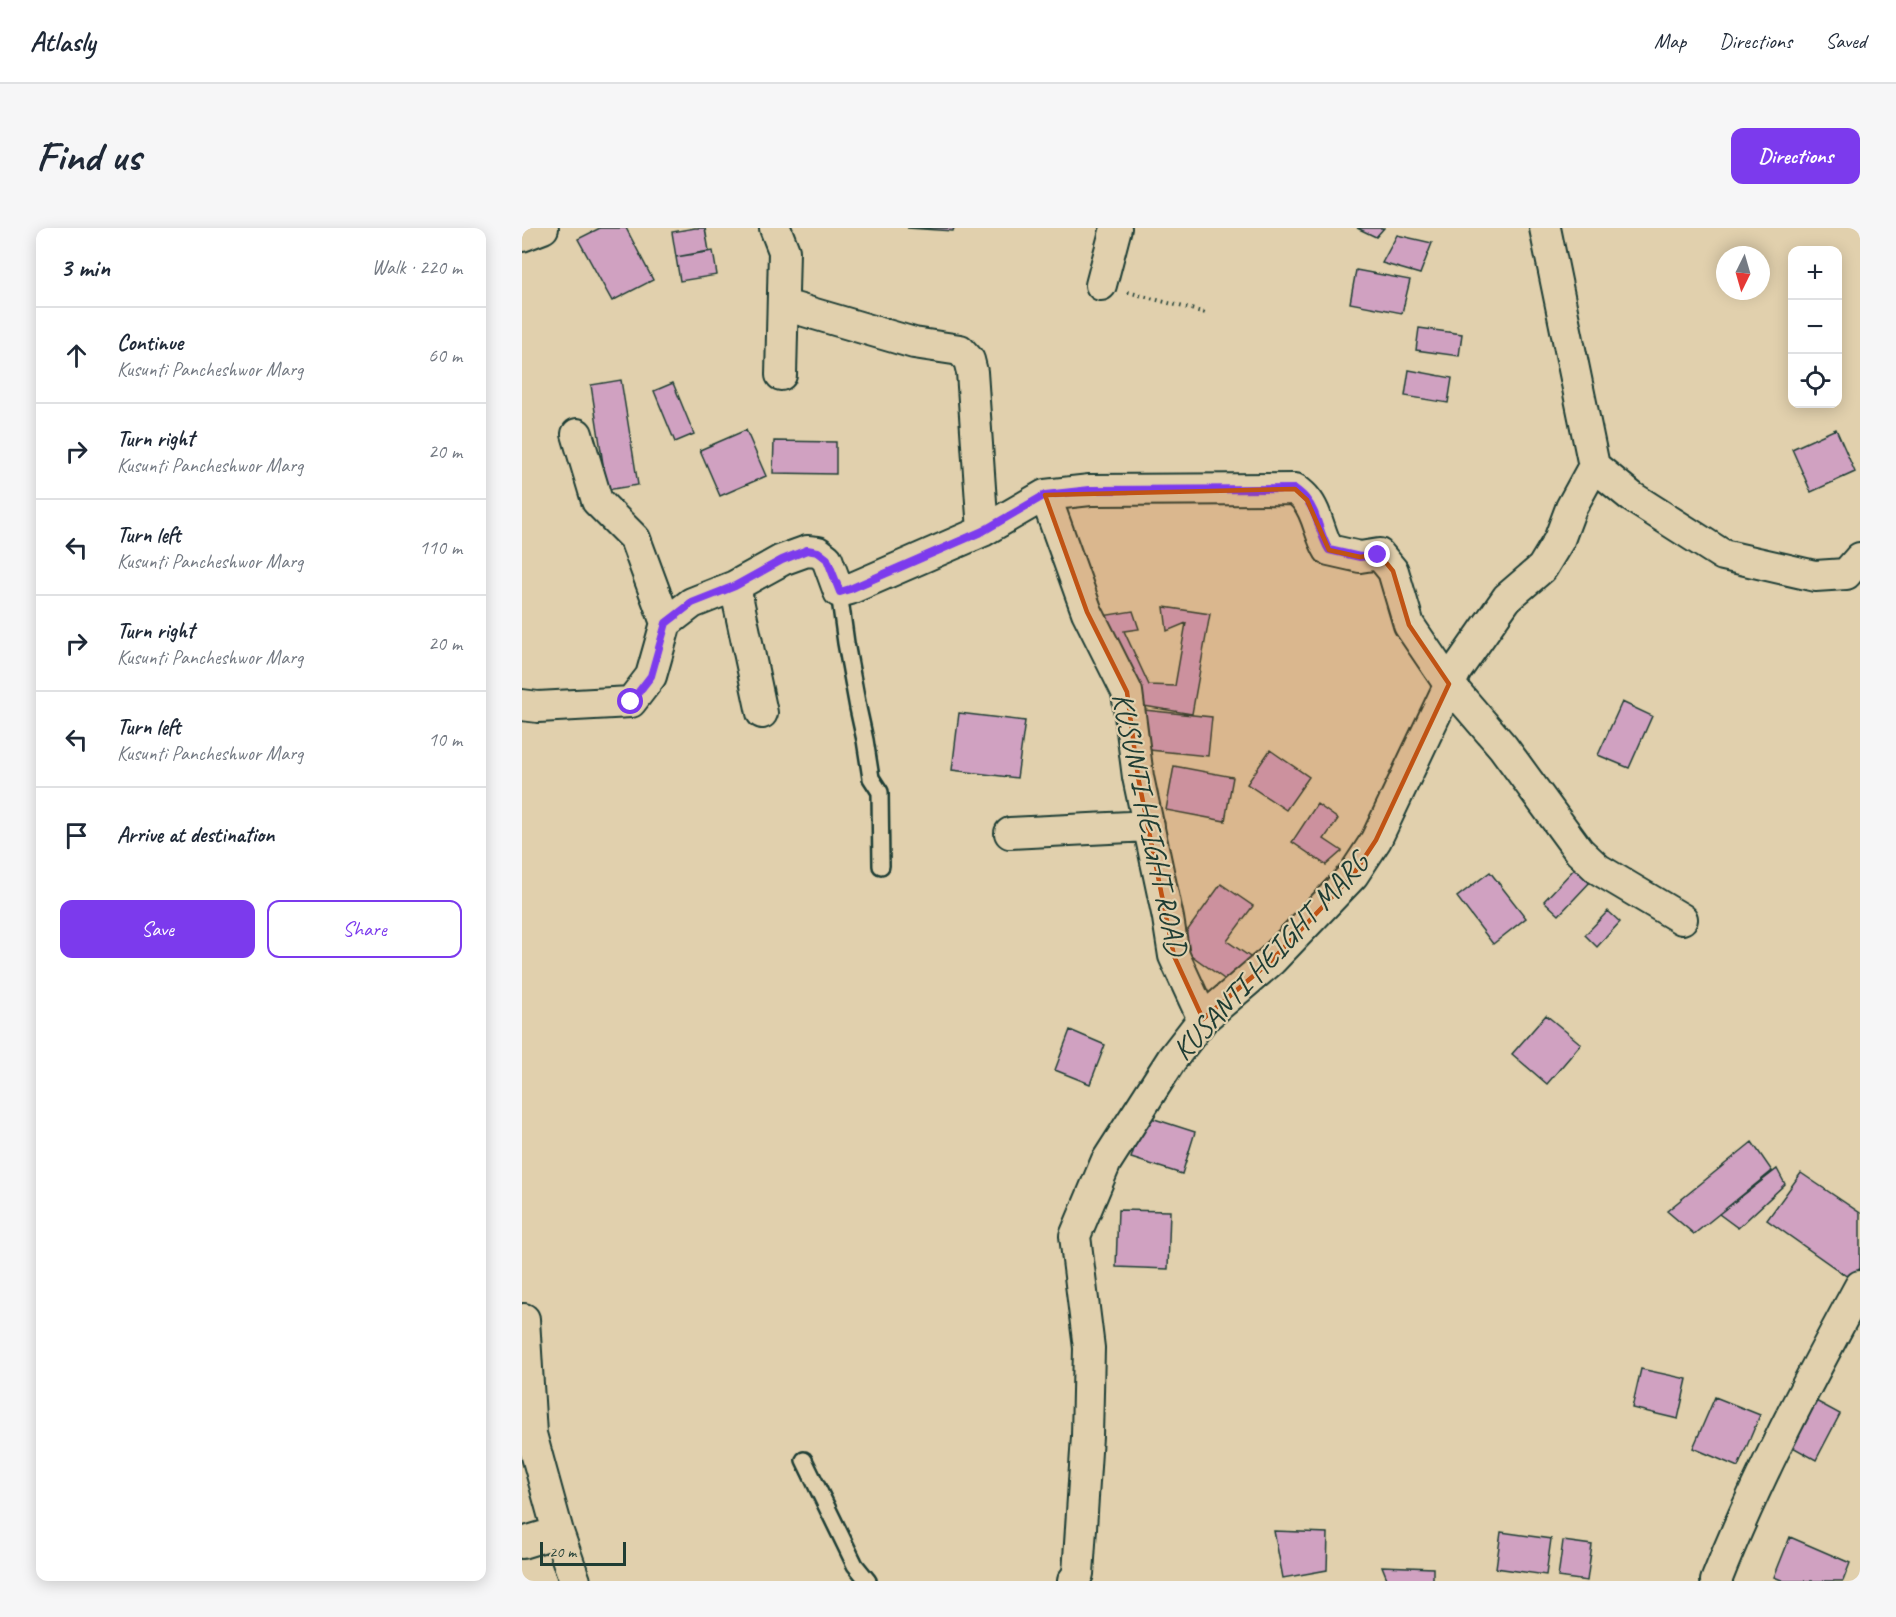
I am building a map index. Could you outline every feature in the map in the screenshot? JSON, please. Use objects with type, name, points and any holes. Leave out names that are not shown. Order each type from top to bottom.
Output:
[{"type":"street","points":[[522,236],[543,228]]},
{"type":"street","points":[[775,228],[784,251],[781,375]]},
{"type":"street","points":[[1101,285],[1116,228]]},
{"type":"street","points":[[1545,228],[1594,466],[1632,496],[1723,555],[1815,576],[1846,574],[1860,558]]},
{"type":"street","points":[[784,305],[914,343],[960,350],[969,360],[972,372],[983,531]]},
{"type":"street","points":[[577,434],[597,501],[634,539],[666,623]]},
{"type":"street","name":"KUSANTI HEIGHT MARG","points":[[1073,1581],[1078,1574],[1087,1436],[1089,1348],[1075,1236],[1106,1162],[1172,1059],[1203,1019],[1272,960],[1353,875],[1376,840],[1456,671],[1507,598],[1542,568],[1559,540],[1571,508],[1594,466]]},
{"type":"street","points":[[522,705],[538,707],[631,702],[651,676],[666,623],[692,603],[735,586],[782,560],[807,550],[818,552],[827,559],[840,592],[983,531],[1045,495],[1090,490],[1295,489],[1307,500],[1315,514],[1323,540],[1329,550],[1360,557],[1378,555],[1392,571],[1410,625],[1449,684],[1503,747],[1579,851],[1598,869],[1682,919]]},
{"type":"street","name":"KUSUNTI HEIGHT ROAD","points":[[1045,495],[1087,612],[1127,692],[1138,777],[1174,956],[1203,1019]]},
{"type":"street","points":[[735,586],[762,713]]},
{"type":"street","points":[[1010,833],[1149,826]]},
{"type":"street","points":[[1716,1581],[1734,1535],[1799,1400],[1860,1286]]},
{"type":"street","points":[[524,1319],[531,1434],[558,1532],[575,1581]]},
{"type":"street","points":[[522,1543],[558,1532]]},
{"type":"lane","points":[[840,592],[851,672],[872,778],[880,792],[881,866]]},
{"type":"lane","points":[[804,1460],[855,1564],[868,1581]]},
{"type":"path","points":[[1101,285],[1209,314]]},
{"type":"highlighted area","points":[[1295,489],[1307,500],[1329,550],[1360,557],[1379,554],[1393,571],[1409,625],[1449,684],[1376,840],[1353,875],[1272,960],[1203,1019],[1174,956],[1138,777],[1127,692],[1087,612],[1045,495]]},
{"type":"building","points":[[600,228],[626,228],[653,280],[612,301],[578,239]]},
{"type":"building","points":[[705,228],[709,251],[676,257],[672,232]]},
{"type":"building","points":[[907,228],[954,228],[953,231]]},
{"type":"building","points":[[1357,228],[1384,228],[1376,237]]},
{"type":"building","points":[[1397,235],[1432,243],[1420,274],[1382,263]]},
{"type":"building","points":[[713,251],[717,275],[680,281],[676,257]]},
{"type":"building","points":[[1356,270],[1410,280],[1402,313],[1350,303]]},
{"type":"building","points":[[1419,328],[1462,334],[1459,356],[1416,350]]},
{"type":"building","points":[[1409,370],[1452,378],[1448,403],[1405,396]]},
{"type":"building","points":[[621,380],[638,485],[607,490],[591,385]]},
{"type":"building","points":[[673,383],[694,434],[675,442],[654,391]]},
{"type":"building","points":[[1836,429],[1855,472],[1811,492],[1792,449]]},
{"type":"building","points":[[746,430],[766,476],[720,496],[700,450]]},
{"type":"building","points":[[774,441],[836,442],[836,474],[773,473]]},
{"type":"building","points":[[1164,607],[1210,614],[1192,714],[1132,704],[1096,617],[1133,611],[1139,629],[1124,631],[1149,685],[1175,686],[1186,623],[1167,631]]},
{"type":"building","points":[[1622,702],[1652,716],[1629,768],[1598,755]]},
{"type":"building","points":[[1144,710],[1212,717],[1208,756],[1140,749]]},
{"type":"building","points":[[959,713],[1025,721],[1017,778],[952,770]]},
{"type":"building","points":[[1270,750],[1309,777],[1286,810],[1247,784]]},
{"type":"building","points":[[1174,766],[1233,777],[1225,821],[1166,810]]},
{"type":"building","points":[[1317,804],[1338,819],[1324,839],[1342,851],[1326,865],[1292,842]]},
{"type":"building","points":[[1577,866],[1592,880],[1559,915],[1544,901]]},
{"type":"building","points":[[1490,872],[1526,918],[1493,944],[1457,897]]},
{"type":"building","points":[[1221,884],[1253,906],[1227,941],[1253,959],[1234,986],[1177,945]]},
{"type":"building","points":[[1608,911],[1620,922],[1597,947],[1585,935]]},
{"type":"building","points":[[1546,1015],[1581,1044],[1547,1084],[1512,1054]]},
{"type":"building","points":[[1070,1030],[1105,1045],[1090,1084],[1055,1070]]},
{"type":"building","points":[[1145,1116],[1195,1132],[1182,1174],[1131,1158]]},
{"type":"building","points":[[1752,1142],[1772,1171],[1694,1234],[1667,1211]]},
{"type":"building","points":[[1777,1169],[1785,1184],[1738,1228],[1719,1214]]},
{"type":"building","points":[[1801,1173],[1860,1213],[1860,1268],[1852,1280],[1767,1220]]},
{"type":"building","points":[[1118,1210],[1170,1211],[1168,1269],[1116,1267]]},
{"type":"building","points":[[1641,1369],[1687,1379],[1678,1419],[1632,1408]]},
{"type":"building","points":[[1715,1397],[1760,1415],[1738,1467],[1693,1448]]},
{"type":"building","points":[[1814,1400],[1840,1414],[1816,1460],[1789,1445]]},
{"type":"building","points":[[1274,1531],[1328,1533],[1327,1570],[1283,1578]]},
{"type":"building","points":[[1501,1532],[1551,1539],[1546,1575],[1496,1568]]},
{"type":"building","points":[[1790,1537],[1850,1563],[1843,1581],[1784,1581],[1774,1577]]},
{"type":"building","points":[[1563,1541],[1592,1545],[1587,1581],[1558,1577]]},
{"type":"building","points":[[1382,1566],[1433,1568],[1433,1581],[1388,1581]]},
{"type":"route","points":[[631,702],[651,676],[666,623],[692,603],[735,586],[782,560],[807,550],[818,552],[827,559],[840,592],[850,589],[983,531],[1045,495],[1090,490],[1295,489],[1307,500],[1315,514],[1323,540],[1329,550],[1360,557],[1378,555]]}]
